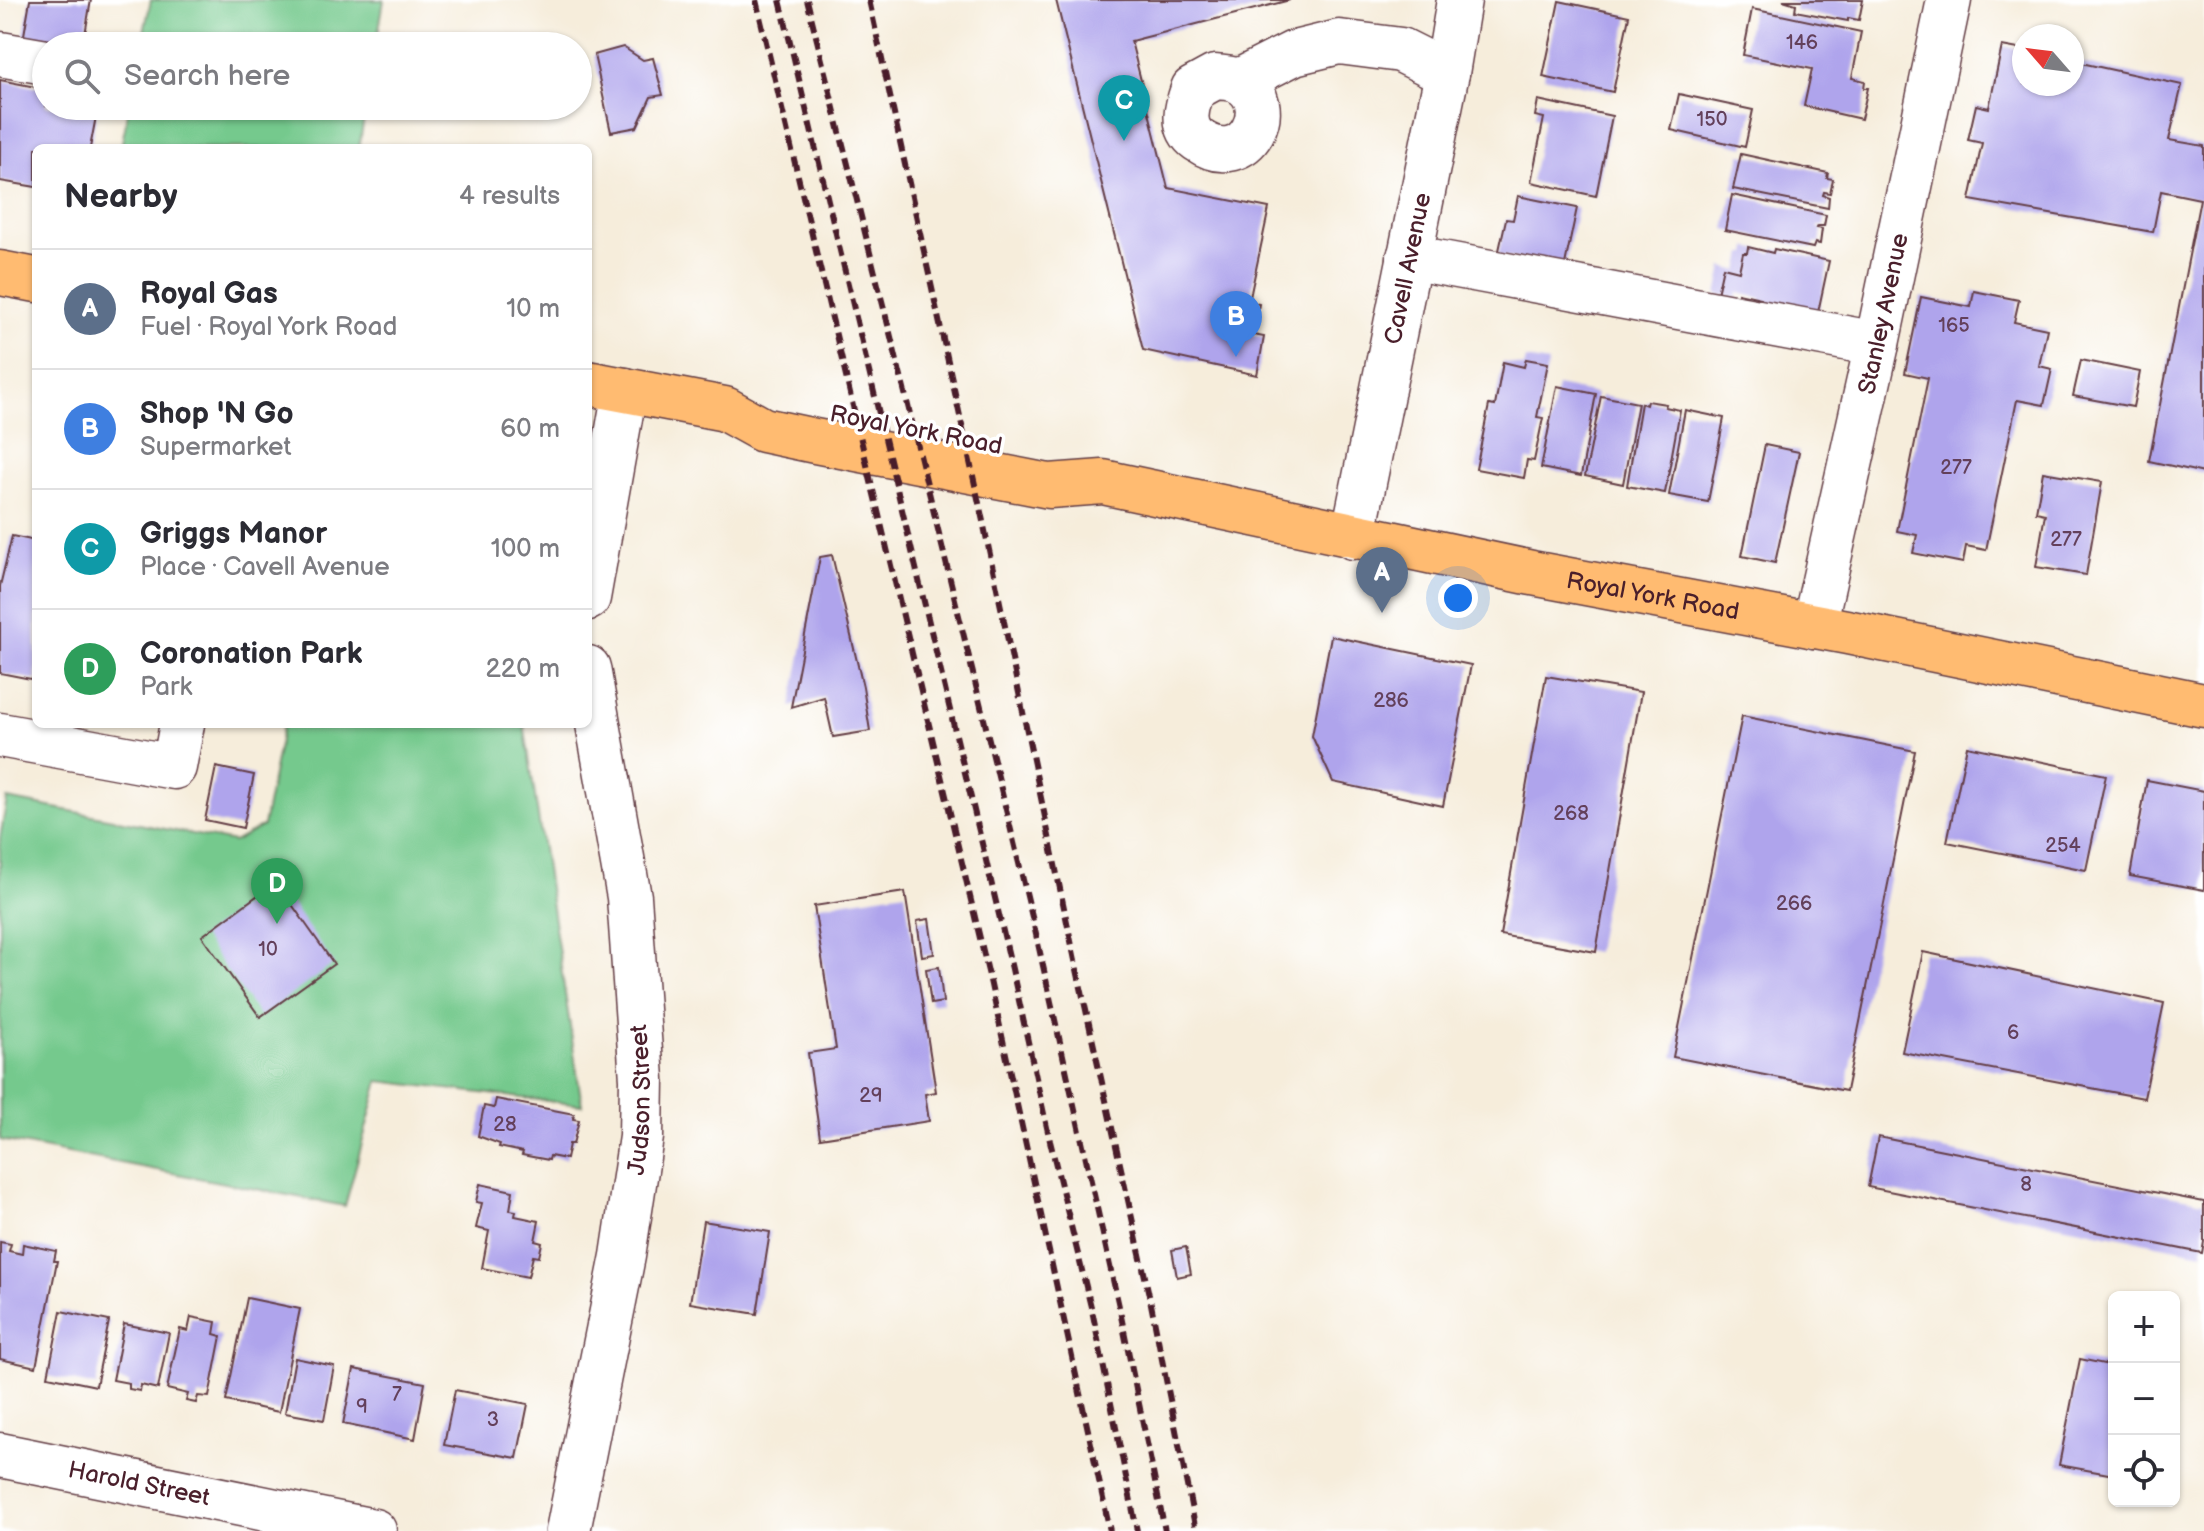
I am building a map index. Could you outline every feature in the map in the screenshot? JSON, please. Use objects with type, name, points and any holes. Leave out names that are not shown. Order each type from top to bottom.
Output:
[{"type":"main road","points":[[0,273],[32,279]]},
{"type":"main road","name":"Royal York Road","points":[[606,387],[725,409],[763,430],[815,441],[1049,486],[1103,482],[1353,537],[2204,705]]},
{"type":"street","name":"Cavell Avenue","points":[[1353,537],[1459,0]]},
{"type":"street","name":"Stanley Avenue","points":[[1814,626],[1949,0]]},
{"type":"street","points":[[0,54],[32,60]]},
{"type":"street","points":[[1249,95],[1337,69],[1395,76],[1447,73]]},
{"type":"street","points":[[1409,257],[1877,344]]},
{"type":"street","points":[[592,551],[606,387]]},
{"type":"street","name":"Judson Street","points":[[568,1531],[623,1256],[641,1137],[642,1079],[629,897],[592,690]]},
{"type":"street","points":[[0,735],[174,767],[181,728]]},
{"type":"street","name":"Harold Street","points":[[0,1455],[374,1531]]},
{"type":"green space","points":[[151,0],[384,0],[378,32],[144,32]]},
{"type":"green space","points":[[126,120],[364,120],[360,144],[122,144]]},
{"type":"green space","points":[[282,728],[525,728],[582,1105],[379,1081],[345,1206],[0,1140],[0,838],[7,799],[234,842],[263,826]]},
{"type":"building","points":[[30,0],[91,0],[85,32],[32,32],[32,42],[23,41]]},
{"type":"building","points":[[1056,0],[1290,0],[1131,41],[1168,188],[1269,208],[1249,302],[1259,304],[1253,335],[1264,337],[1257,375],[1143,350]]},
{"type":"building","points":[[1783,0],[1863,0],[1859,20],[1848,18],[1848,21],[1795,11],[1796,4]]},
{"type":"building","points":[[1559,1],[1629,16],[1613,92],[1543,77]]},
{"type":"building","points":[[1752,9],[1861,32],[1852,78],[1865,81],[1864,88],[1868,88],[1861,119],[1804,106],[1812,69],[1743,55]]},
{"type":"building","points":[[2002,46],[2012,48],[2012,96],[2084,96],[2084,64],[2182,85],[2169,140],[2204,146],[2204,473],[2149,461],[2200,199],[2161,191],[2153,232],[1970,200],[1982,143],[1968,140],[1976,105],[1989,108]]},
{"type":"building","points":[[623,47],[643,60],[653,58],[663,95],[651,97],[637,127],[611,132],[594,55]]},
{"type":"building","points":[[0,80],[32,86],[32,120],[95,120],[91,144],[32,144],[32,186],[0,181]]},
{"type":"building","points":[[1679,94],[1753,110],[1745,147],[1671,130]]},
{"type":"building","points":[[1538,100],[1612,116],[1596,196],[1531,182],[1544,118],[1535,116]]},
{"type":"building","points":[[1741,154],[1828,173],[1827,178],[1833,179],[1830,193],[1824,192],[1823,195],[1829,197],[1828,208],[1733,189]]},
{"type":"building","points":[[1732,195],[1826,215],[1824,226],[1817,228],[1822,229],[1820,244],[1815,243],[1813,248],[1725,230]]},
{"type":"building","points":[[1518,196],[1577,208],[1564,269],[1498,255],[1506,219],[1513,220]]},
{"type":"building","points":[[1748,247],[1773,253],[1774,249],[1829,261],[1817,317],[1760,304],[1761,298],[1738,293],[1737,298],[1717,294],[1723,267],[1739,271],[1743,253],[1747,253]]},
{"type":"building","points":[[1974,291],[2019,300],[2014,322],[2047,329],[2039,366],[2052,369],[2044,405],[2017,400],[1986,550],[1966,546],[1963,563],[1913,553],[1917,535],[1897,531],[1928,378],[1905,373],[1921,297],[1971,307]]},
{"type":"building","points":[[1526,359],[1548,363],[1537,417],[1543,418],[1534,461],[1527,460],[1524,478],[1476,469],[1489,405],[1495,406],[1503,362],[1524,367]]},
{"type":"building","points":[[2081,360],[2140,372],[2133,407],[2073,396]]},
{"type":"building","points":[[1557,386],[1596,394],[1581,476],[1541,468]]},
{"type":"building","points":[[1601,396],[1638,403],[1623,484],[1585,476]]},
{"type":"building","points":[[1647,401],[1680,410],[1665,493],[1627,486],[1641,403],[1646,405]]},
{"type":"building","points":[[1685,410],[1724,418],[1708,502],[1669,495]]},
{"type":"building","points":[[1765,445],[1799,452],[1775,563],[1742,556]]},
{"type":"building","points":[[2043,472],[2102,482],[2086,575],[2036,567],[2045,514],[2036,512]]},
{"type":"building","points":[[12,536],[32,540],[32,679],[0,673],[0,586]]},
{"type":"building","points":[[832,555],[863,687],[870,731],[833,737],[824,697],[791,707],[820,557]]},
{"type":"building","points":[[1331,636],[1471,665],[1443,806],[1333,782],[1312,736]]},
{"type":"building","points":[[1546,676],[1641,692],[1596,952],[1500,935]]},
{"type":"building","points":[[1742,716],[1915,751],[1846,1091],[1673,1057]]},
{"type":"building","points":[[1967,746],[2106,775],[2086,870],[1947,842]]},
{"type":"building","points":[[216,767],[254,775],[243,828],[205,820]]},
{"type":"building","points":[[2147,780],[2204,791],[2204,890],[2130,876]]},
{"type":"building","points":[[276,882],[334,964],[260,1017],[202,936]]},
{"type":"building","points":[[905,892],[936,1092],[925,1094],[929,1121],[820,1138],[808,1053],[836,1049],[814,906]]},
{"type":"building","points":[[929,919],[934,954],[922,956],[917,921]]},
{"type":"building","points":[[1923,952],[2164,1003],[2144,1098],[1902,1052]]},
{"type":"building","points":[[939,967],[943,1002],[931,1004],[926,969]]},
{"type":"building","points":[[496,1099],[574,1114],[573,1119],[579,1120],[566,1159],[550,1156],[549,1160],[522,1155],[523,1152],[499,1147],[500,1144],[478,1136],[484,1106],[494,1108]]},
{"type":"building","points":[[1878,1137],[2204,1202],[2202,1253],[1868,1187]]},
{"type":"building","points":[[480,1184],[513,1191],[510,1210],[516,1211],[515,1216],[539,1221],[535,1241],[542,1243],[539,1257],[533,1256],[528,1277],[482,1268],[489,1231],[476,1228],[482,1203],[476,1202]]},
{"type":"building","points":[[703,1221],[770,1232],[757,1314],[690,1303]]},
{"type":"building","points":[[0,1242],[11,1244],[9,1251],[22,1254],[23,1244],[56,1251],[54,1261],[57,1261],[36,1367],[0,1359]]},
{"type":"building","points":[[1186,1247],[1191,1274],[1177,1277],[1172,1250]]},
{"type":"building","points":[[247,1298],[300,1309],[279,1412],[226,1401]]},
{"type":"building","points":[[61,1311],[109,1321],[96,1386],[48,1376]]},
{"type":"building","points":[[191,1317],[216,1322],[214,1334],[221,1336],[209,1397],[198,1396],[196,1403],[186,1401],[188,1394],[167,1389],[180,1329],[188,1331]]},
{"type":"building","points":[[124,1324],[169,1333],[158,1389],[141,1385],[140,1391],[129,1389],[129,1383],[113,1380]]},
{"type":"building","points":[[295,1358],[334,1366],[324,1420],[285,1413]]},
{"type":"building","points":[[2080,1359],[2108,1365],[2108,1474],[2059,1465]]},
{"type":"building","points":[[354,1369],[425,1383],[415,1439],[343,1424]]},
{"type":"building","points":[[455,1390],[528,1404],[517,1458],[444,1445]]},
{"type":"railway","points":[[756,0],[989,976],[1110,1531]]},
{"type":"railway","points":[[780,0],[1093,1315],[1137,1531]]},
{"type":"railway","points":[[807,0],[1033,921],[1120,1311],[1165,1531]]},
{"type":"railway","points":[[869,0],[1151,1304],[1196,1531]]},
{"type":"place","name":"Griggs Manor","points":[[1124,141]]},
{"type":"place","name":"Shop 'N Go","points":[[1236,357]]},
{"type":"place","name":"Royal Gas","points":[[1382,613]]},
{"type":"place","name":"Coronation Park","points":[[277,924]]}]
